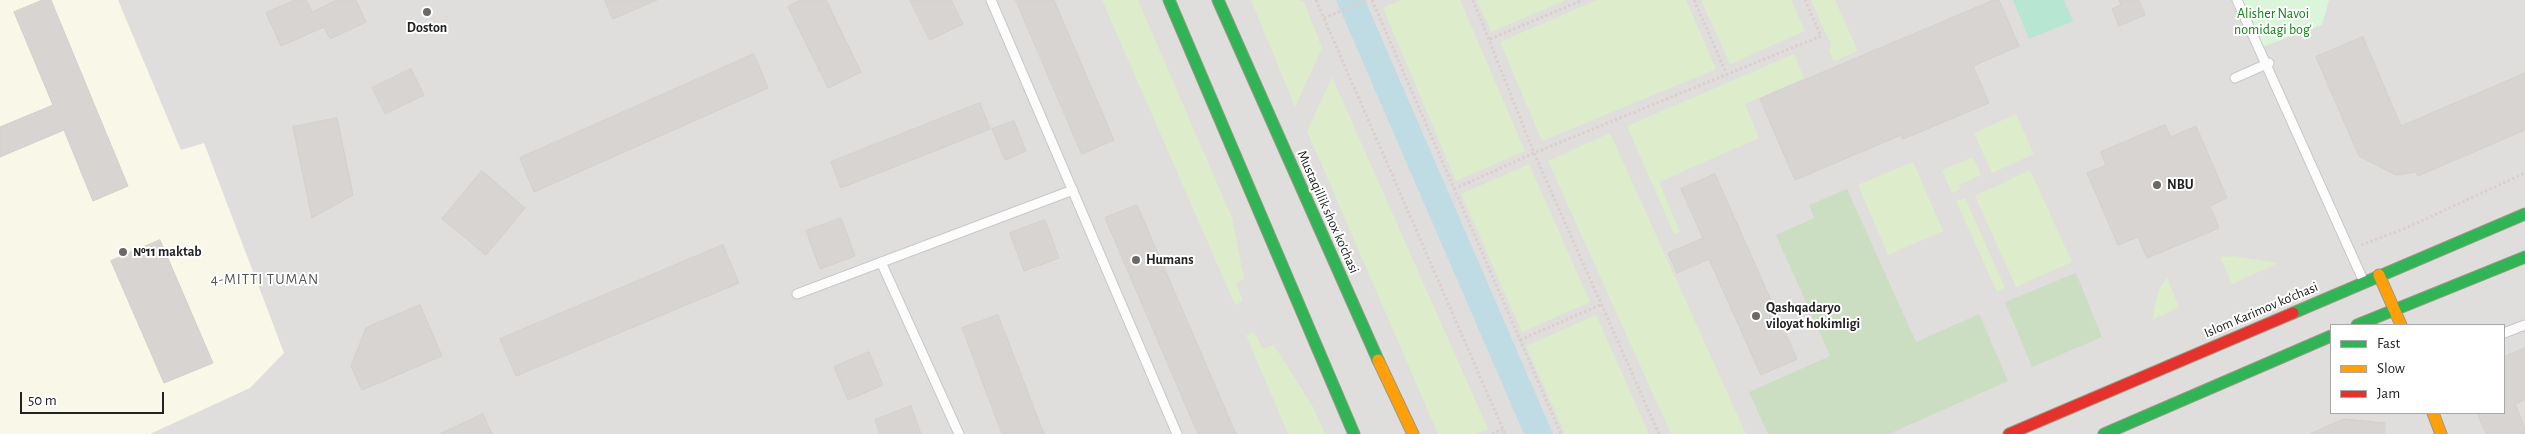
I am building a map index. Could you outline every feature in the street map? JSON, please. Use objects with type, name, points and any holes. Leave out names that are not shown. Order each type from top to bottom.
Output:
[{"type":"main road","points":[[1169,0],[1354,434]]},
{"type":"main road","name":"Mustaqillik shox ko'chasi","points":[[1218,0],[1400,410],[1413,434]]},
{"type":"main road","name":"Islom Karimov ko‘chasi","points":[[2008,434],[2525,214]]},
{"type":"main road","points":[[2359,324],[2525,256]]},
{"type":"main road","points":[[2379,275],[2401,324]]},
{"type":"main road","points":[[2104,434],[2330,336]]},
{"type":"main road","points":[[2433,414],[2441,434]]},
{"type":"lane","points":[[991,0],[1177,434]]},
{"type":"lane","points":[[2237,0],[2268,64],[2363,282]]},
{"type":"lane","points":[[2235,78],[2268,64]]},
{"type":"lane","points":[[797,294],[1073,190]]},
{"type":"lane","points":[[881,262],[958,434]]},
{"type":"lane","points":[[2505,334],[2525,325]]},
{"type":"path","points":[[1316,0],[1505,434]]},
{"type":"path","points":[[1324,18],[1366,0]]},
{"type":"path","points":[[1372,0],[1561,434]]},
{"type":"path","points":[[1473,0],[1534,153],[1600,306],[1659,434]]},
{"type":"path","points":[[1490,39],[1583,0]]},
{"type":"path","points":[[1694,0],[1727,75]]},
{"type":"path","points":[[1454,189],[1534,153],[1821,36],[1805,0]]},
{"type":"path","points":[[2354,248],[2406,228],[2525,174]]},
{"type":"path","points":[[1520,340],[1600,306]]},
{"type":"path","points":[[1492,434],[1503,430]]},
{"type":"shaded area","points":[[0,0],[2525,0],[2525,434],[0,434]]},
{"type":"shaded area","name":"№11 maktab","points":[[0,0],[118,0],[181,150],[204,143],[284,353],[250,388],[150,434],[0,434]]},
{"type":"green space","points":[[1102,0],[1138,0],[1232,218],[1244,279],[1236,283],[1243,301],[1235,305]]},
{"type":"green space","points":[[1251,0],[1298,0],[1304,2],[1322,48],[1295,107]]},
{"type":"green space","points":[[1401,0],[1460,0],[1525,151],[1456,181],[1383,8]]},
{"type":"green space","points":[[1477,0],[1566,0],[1491,32]]},
{"type":"green space","points":[[1597,0],[1686,0],[1716,69],[1542,141],[1500,42]]},
{"type":"green space","points":[[1701,0],[1791,0],[1805,31],[1730,64]]},
{"type":"green space","points":[[1811,0],[1835,0],[1858,51],[1834,61],[1829,51],[1831,45]]},
{"type":"green space","points":[[2013,0],[2064,0],[2073,21],[2029,39]]},
{"type":"green space","name":"Alisher Navoi nomidagi bog'","points":[[2241,0],[2329,0],[2322,25],[2262,47]]},
{"type":"green space","points":[[1794,54],[1804,78],[1745,104],[1759,138],[1659,182],[1680,232],[1674,234],[1627,126]]},
{"type":"green space","points":[[1332,77],[1488,429],[1475,434],[1438,434],[1307,131]]},
{"type":"green space","points":[[2016,114],[2034,154],[1992,173],[1974,133]]},
{"type":"green space","points":[[1610,133],[1746,434],[1671,434],[1548,161]]},
{"type":"green space","points":[[1973,157],[1981,175],[1959,185],[1961,189],[1952,193],[1942,170]]},
{"type":"green space","points":[[1913,162],[1943,231],[1888,255],[1858,185]]},
{"type":"green space","points":[[1529,164],[1590,302],[1522,332],[1461,194]]},
{"type":"green space","points":[[2030,170],[2072,262],[2016,287],[1975,196]]},
{"type":"green space","points":[[1847,189],[1916,342],[1979,314],[2008,381],[1889,434],[1768,434],[1749,392],[1830,356],[1776,235],[1814,218],[1809,205]]},
{"type":"green space","points":[[1965,198],[2005,288],[1997,292],[1956,201]]},
{"type":"green space","points":[[2233,256],[2278,263],[2232,284],[2220,257]]},
{"type":"green space","points":[[2076,273],[2102,337],[2032,367],[2005,302]]},
{"type":"green space","points":[[2167,277],[2179,307],[2152,320],[2159,289]]},
{"type":"green space","points":[[1596,315],[1649,434],[1565,434],[1526,346]]},
{"type":"green space","points":[[1254,332],[1263,349],[1274,345],[1313,407],[1325,434],[1288,434],[1246,335]]},
{"type":"water","points":[[1336,0],[1365,0],[1553,434],[1524,434]]},
{"type":"building","points":[[43,0],[51,0],[128,186],[93,201],[64,130],[0,157],[0,127],[53,105],[14,12]]},
{"type":"building","points":[[295,0],[306,0],[312,12],[337,0],[356,0],[366,22],[330,39],[324,27],[281,46],[266,13]]},
{"type":"building","points":[[605,0],[657,0],[613,19]]},
{"type":"building","points":[[801,0],[826,0],[861,72],[828,88],[788,7]]},
{"type":"building","points":[[910,0],[951,0],[963,24],[930,40]]},
{"type":"building","points":[[1016,0],[1054,0],[1114,140],[1082,154]]},
{"type":"building","points":[[1994,0],[1999,0],[2019,46],[1973,66],[1989,103],[1903,139],[1901,135],[1795,180],[1760,99]]},
{"type":"building","points":[[2119,0],[2139,0],[2145,15],[2119,26],[2112,9],[2121,5]]},
{"type":"building","points":[[2363,37],[2401,126],[2525,73],[2525,130],[2418,176],[2416,172],[2396,175],[2359,156],[2316,57]]},
{"type":"building","points":[[754,54],[768,88],[534,192],[520,158]]},
{"type":"building","points":[[411,69],[424,95],[385,114],[372,88]]},
{"type":"building","points":[[980,103],[990,129],[841,188],[831,162]]},
{"type":"building","points":[[337,118],[353,195],[312,218],[293,127]]},
{"type":"building","points":[[1014,121],[1026,151],[1005,160],[992,129]]},
{"type":"building","name":"NBU","points":[[2165,125],[2171,137],[2196,126],[2227,198],[2210,206],[2219,228],[2147,258],[2138,237],[2118,245],[2087,173],[2106,165],[2101,152]]},
{"type":"building","points":[[482,171],[525,208],[486,255],[442,219]]},
{"type":"building","name":"Qashqadaryo viloyat hokimligi","points":[[1715,174],[1797,359],[1761,375],[1709,259],[1677,273],[1668,253],[1703,238],[1681,189]]},
{"type":"building","points":[[1137,205],[1236,434],[1198,434],[1105,218]]},
{"type":"building","points":[[841,218],[855,256],[820,269],[806,231]]},
{"type":"building","points":[[1045,220],[1059,258],[1024,271],[1010,233]]},
{"type":"building","points":[[160,240],[213,363],[164,383],[111,261]]},
{"type":"building","points":[[723,245],[739,283],[516,376],[500,339]]},
{"type":"building","points":[[420,305],[442,356],[362,390],[351,366],[366,328]]},
{"type":"building","points":[[998,315],[1044,434],[1002,434],[962,328]]},
{"type":"building","points":[[2525,348],[2525,400],[2515,404],[2525,428],[2525,434],[2486,434],[2477,414],[2505,414],[2505,357]]},
{"type":"building","points":[[869,352],[883,385],[848,400],[834,367]]},
{"type":"building","points":[[911,406],[921,434],[880,434],[875,420]]},
{"type":"building","points":[[483,414],[492,434],[440,434]]},
{"type":"building","points":[[2344,419],[2385,423],[2384,434],[2310,434]]},
{"type":"traffic: fast","points":[[1169,0],[1354,434]]},
{"type":"traffic: fast","points":[[1218,0],[1378,360]]},
{"type":"traffic: fast","points":[[2293,313],[2525,214]]},
{"type":"traffic: fast","points":[[2359,324],[2525,257]]},
{"type":"traffic: fast","points":[[2104,434],[2330,336]]},
{"type":"traffic: slow","points":[[2379,275],[2401,324]]},
{"type":"traffic: slow","points":[[1378,360],[1413,434]]},
{"type":"traffic: slow","points":[[2433,414],[2441,434]]},
{"type":"traffic: jam","points":[[2009,434],[2293,313]]},
{"type":"place","name":"Doston","points":[[427,12]]},
{"type":"place","name":"NBU","points":[[2157,185]]},
{"type":"place","name":"№11 maktab","points":[[123,252]]},
{"type":"place","name":"Humans","points":[[1136,260]]},
{"type":"place","name":"Qashqadaryo viloyat hokimligi","points":[[1756,316]]},
{"type":"district","name":"4-MITTI TUMAN","points":[[265,279]]}]
